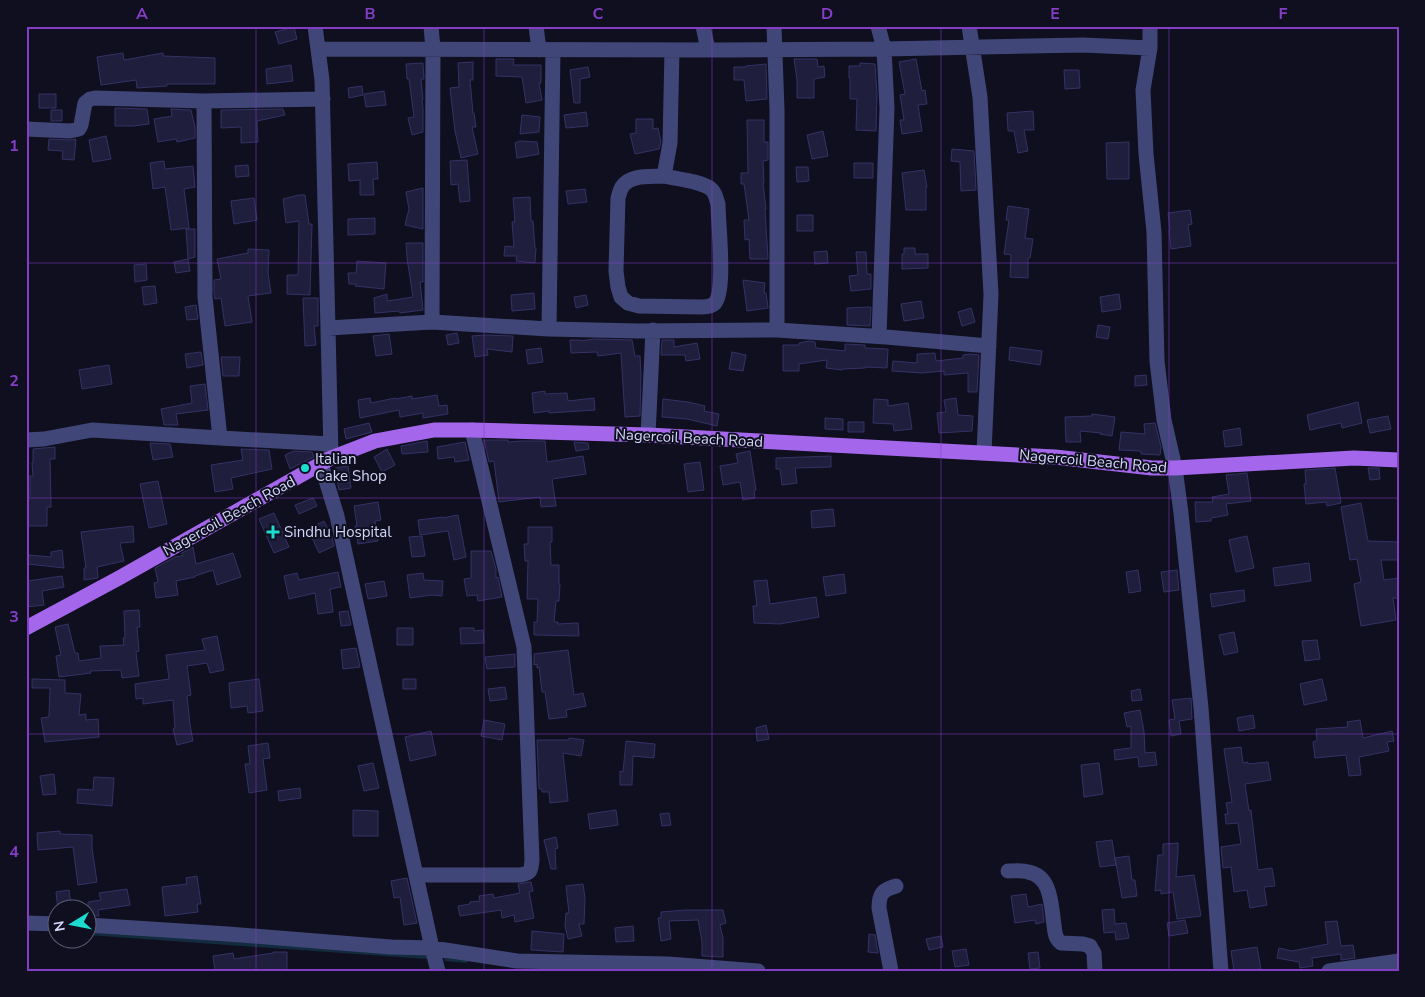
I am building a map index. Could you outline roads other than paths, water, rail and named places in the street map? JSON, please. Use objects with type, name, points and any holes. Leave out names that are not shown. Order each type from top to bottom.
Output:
[{"type":"main road","name":"Nagercoil Beach Road","points":[[26,628],[119,578],[327,455],[375,441],[434,430],[648,435],[1055,457],[1152,468],[1354,458],[1399,460]]},
{"type":"street","points":[[431,26],[433,49],[432,322]]},
{"type":"street","points":[[536,26],[546,50],[549,329]]},
{"type":"street","points":[[703,26],[708,50]]},
{"type":"street","points":[[774,26],[777,110],[777,330]]},
{"type":"street","points":[[878,26],[884,49],[888,108],[879,336]]},
{"type":"street","points":[[969,26],[980,98],[991,294],[984,453]]},
{"type":"street","points":[[1150,26],[1150,48],[1143,90],[1146,154],[1154,232],[1157,361],[1164,420],[1175,468],[1181,513],[1201,708],[1220,971]]},
{"type":"street","points":[[314,28],[323,99],[328,328],[327,455],[336,516],[438,969]]},
{"type":"street","points":[[318,49],[775,50],[1083,45],[1150,48]]},
{"type":"street","points":[[664,176],[670,143],[672,50]]},
{"type":"street","points":[[26,129],[70,131],[79,129],[85,103],[95,98],[204,101],[323,99]]},
{"type":"street","points":[[204,101],[205,297],[220,438]]},
{"type":"street","points":[[664,176],[700,184],[711,189],[715,194],[718,204],[721,282],[719,296],[710,306],[700,308],[640,306],[628,303],[621,296],[616,271],[618,198],[621,188],[625,183],[636,178],[664,176]]},
{"type":"street","points":[[640,306],[646,330],[648,435]]},
{"type":"street","points":[[328,328],[432,322],[549,329],[777,330],[879,336],[989,346]]},
{"type":"street","points":[[26,440],[44,439],[92,430],[220,438],[327,455]]},
{"type":"street","points":[[416,875],[520,875],[528,874],[532,870],[524,647],[472,430]]},
{"type":"street","points":[[1008,872],[1028,871],[1043,879],[1048,889],[1055,936],[1061,943],[1090,946],[1094,953],[1094,971]]},
{"type":"street","points":[[891,971],[879,908],[879,898],[888,888],[896,886]]},
{"type":"street","points":[[26,923],[48,924]]},
{"type":"street","points":[[98,926],[390,947],[432,948],[449,952],[517,960],[668,964],[758,971]]},
{"type":"street","points":[[438,969],[449,952]]},
{"type":"street","points":[[1329,971],[1399,961]]},
{"type":"waterway","points":[[98,934],[427,957]]},
{"type":"waterway","points":[[446,959],[466,961]]},
{"type":"waterway","points":[[583,970],[599,971]]},
{"type":"waterway","points":[[1395,971],[1399,970]]},
{"type":"place","name":"Italian Cake Shop","points":[[305,468]]},
{"type":"place","name":"Sindhu Hospital","points":[[273,532]]}]
